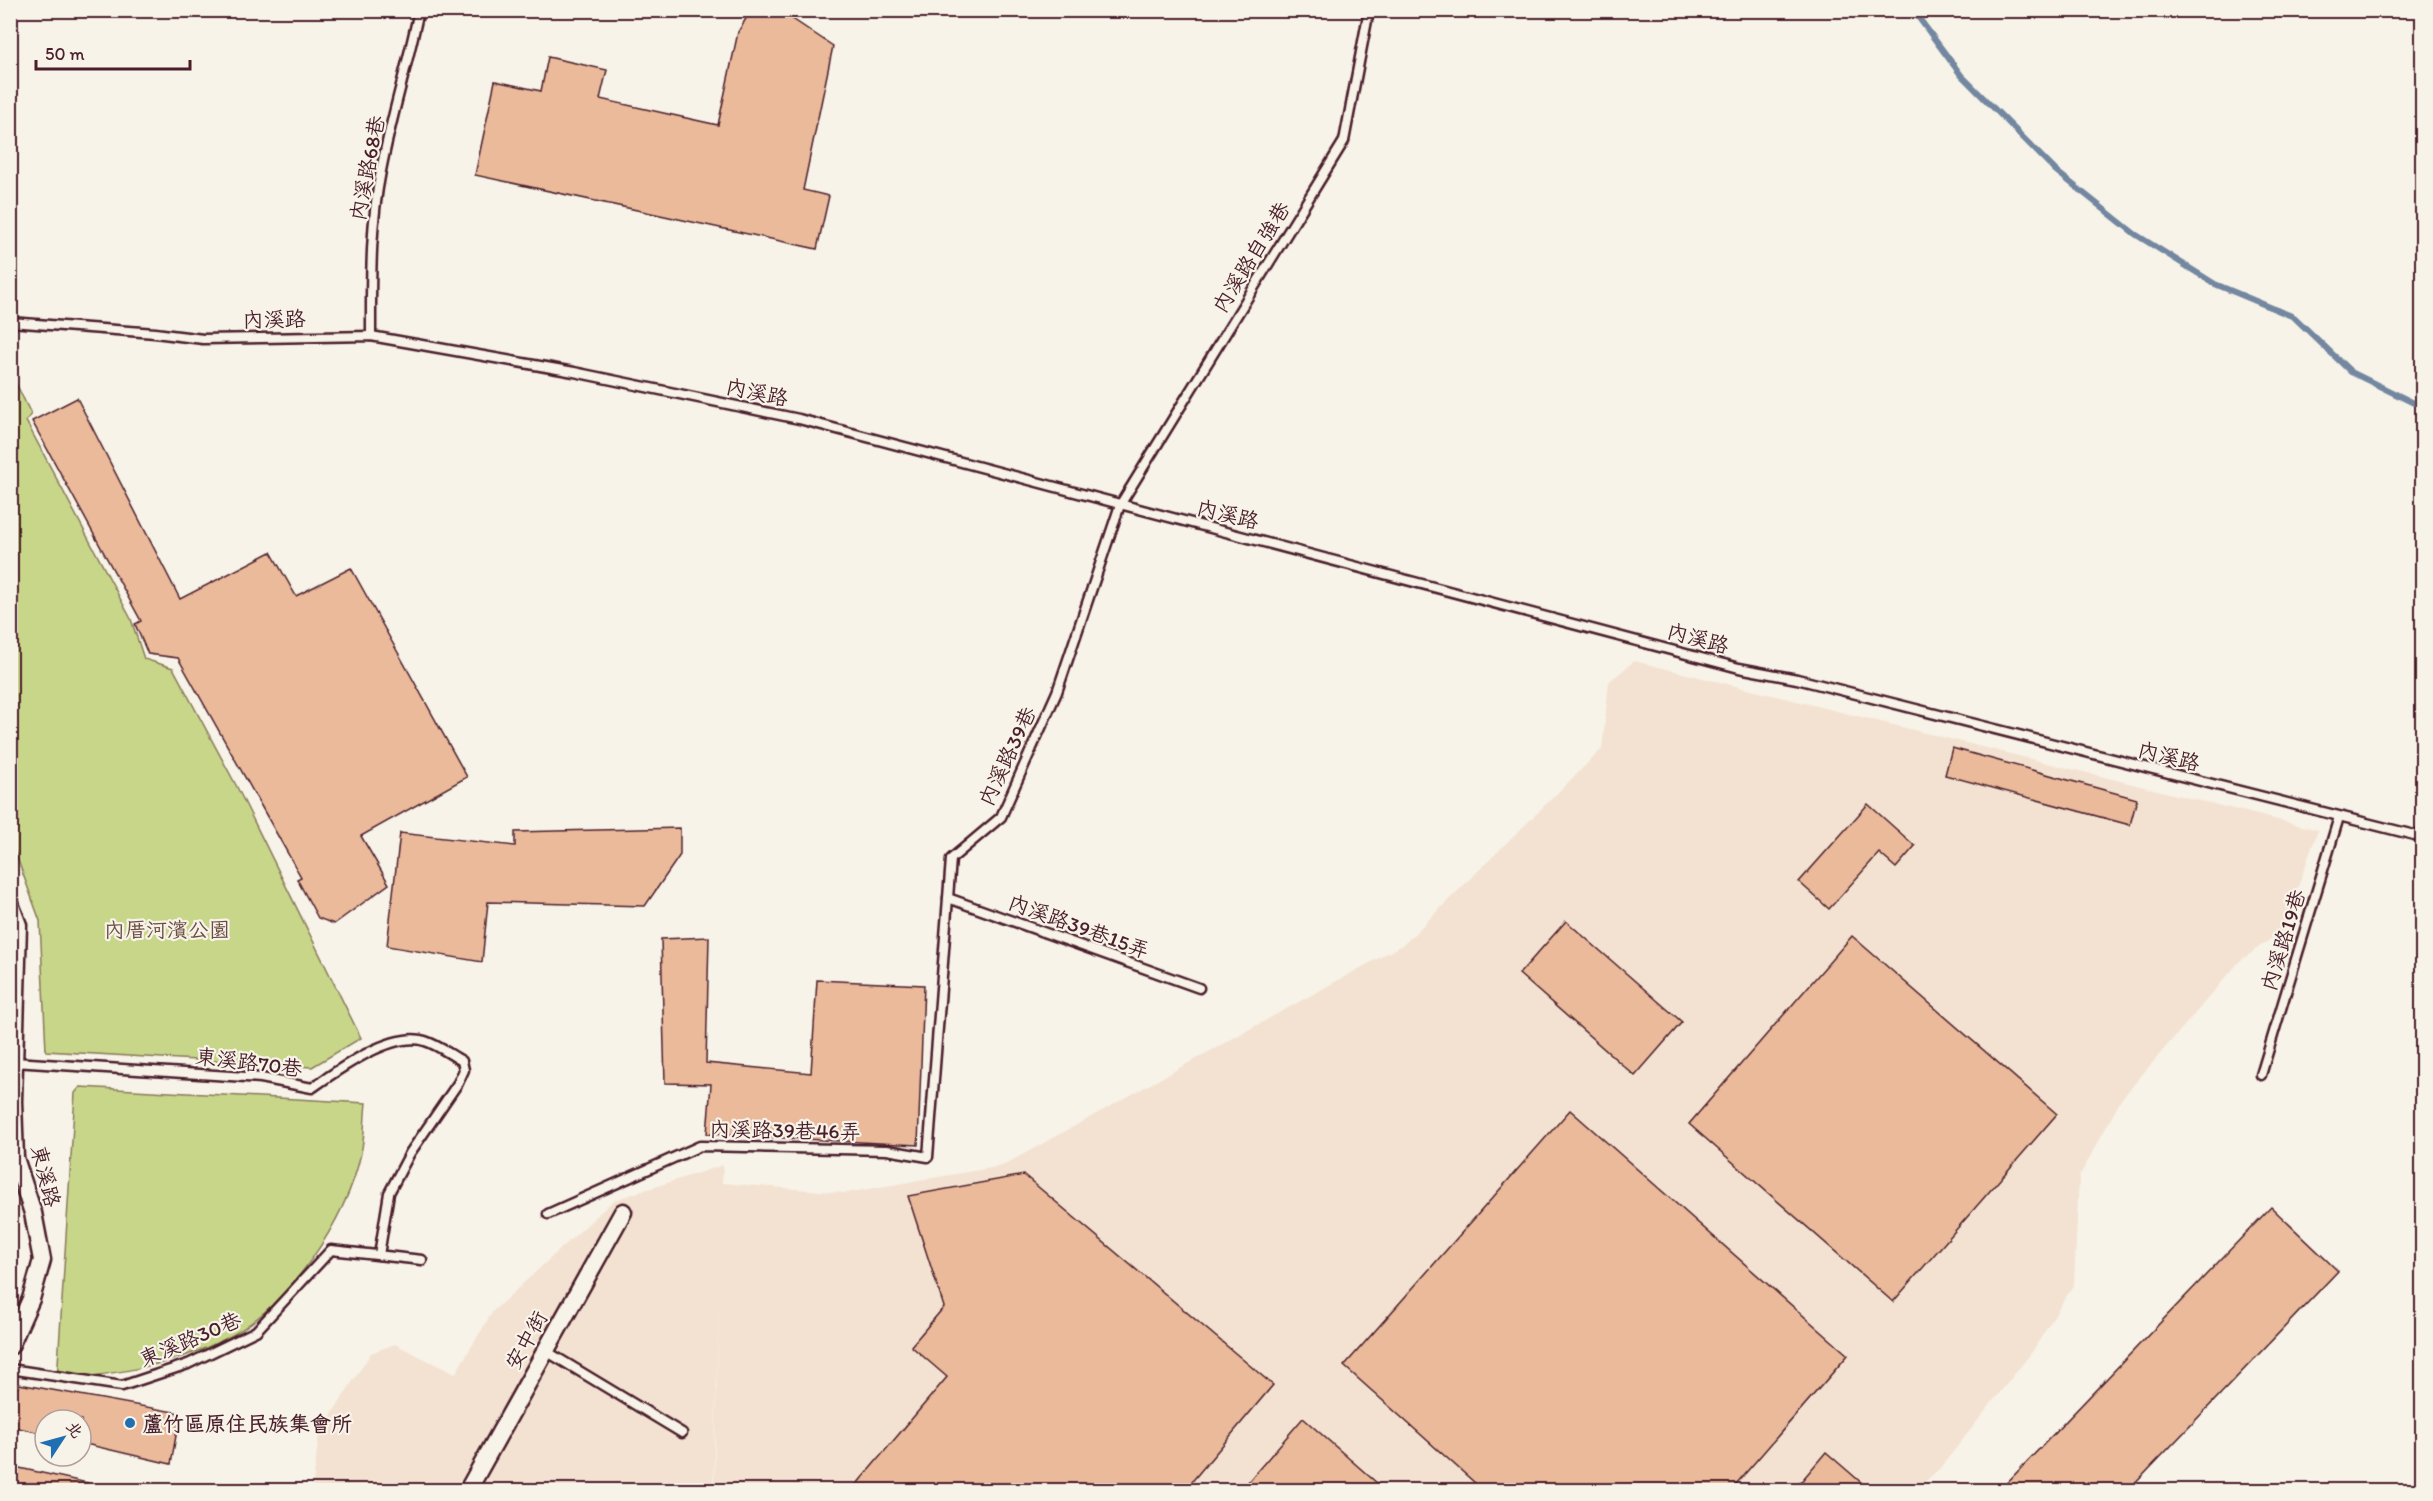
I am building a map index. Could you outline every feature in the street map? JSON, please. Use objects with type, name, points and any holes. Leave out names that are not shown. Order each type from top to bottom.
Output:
[{"type":"street","name":"東溪路","points":[[10,904],[18,925],[14,1062],[15,1158],[33,1213],[42,1260],[31,1299],[10,1346]]},
{"type":"street","name":"安中街","points":[[468,1491],[622,1212]]},
{"type":"lane","name":"內溪路68巷","points":[[372,336],[371,252],[381,171],[407,70],[419,10]]},
{"type":"lane","name":"內溪路自強巷","points":[[1120,505],[1344,141],[1369,10]]},
{"type":"lane","name":"內溪路","points":[[10,322],[203,339],[372,336],[574,372],[799,419],[1739,668],[1797,679],[2422,837]]},
{"type":"lane","name":"內溪路39巷","points":[[928,1157],[951,859],[1001,817],[1052,703],[1120,505]]},
{"type":"lane","name":"內溪路19巷","points":[[2261,1075],[2339,817]]},
{"type":"lane","name":"內溪路39巷15弄","points":[[948,898],[1198,988]]},
{"type":"lane","name":"東溪路70巷","points":[[14,1062],[261,1078],[312,1088],[344,1066],[385,1046],[408,1038],[427,1041],[462,1061],[464,1070],[447,1101],[410,1153],[388,1193],[378,1255]]},
{"type":"lane","name":"內溪路39巷46弄","points":[[548,1214],[700,1146],[887,1150],[928,1157]]},
{"type":"lane","name":"東溪路30巷","points":[[10,1369],[122,1386],[188,1364],[256,1331],[331,1250],[422,1260]]},
{"type":"lane","points":[[546,1351],[682,1433]]},
{"type":"shaded area","points":[[1634,661],[2318,830],[2283,930],[2240,961],[2122,1098],[2079,1177],[2074,1284],[2032,1352],[1941,1467],[1916,1490],[722,1490],[714,1483],[719,1303],[713,1490],[312,1490],[319,1434],[371,1353],[395,1344],[455,1374],[493,1311],[614,1200],[723,1165],[722,1183],[846,1193],[1002,1166],[1404,944],[1602,749],[1609,682]]},
{"type":"green space","name":"內厝河濱公園","points":[[10,371],[31,414],[26,421],[131,619],[144,659],[173,668],[237,787],[361,1038],[312,1067],[46,1051],[40,921],[11,841]]},
{"type":"green space","points":[[80,1087],[366,1103],[364,1134],[354,1179],[328,1234],[292,1284],[248,1325],[225,1339],[185,1356],[122,1372],[57,1380],[75,1093]]},
{"type":"building","points":[[751,10],[779,10],[833,46],[803,190],[829,196],[817,249],[475,175],[495,81],[541,91],[548,57],[607,70],[600,99],[718,125],[738,32]]},
{"type":"building","points":[[77,398],[180,599],[271,552],[296,596],[351,568],[467,777],[361,836],[389,884],[334,924],[318,918],[297,879],[301,877],[178,658],[148,654],[135,624],[141,621],[32,421]]},
{"type":"building","points":[[1952,748],[2137,799],[2130,825],[1945,775]]},
{"type":"building","points":[[1868,804],[1915,846],[1896,868],[1879,853],[1829,909],[1799,882]]},
{"type":"building","points":[[680,828],[680,855],[645,906],[488,902],[482,962],[387,946],[400,833],[515,846],[515,832]]},
{"type":"building","points":[[1566,921],[1682,1022],[1635,1076],[1519,974]]},
{"type":"building","points":[[1852,936],[2057,1114],[1893,1302],[1689,1124]]},
{"type":"building","points":[[709,937],[706,1063],[811,1073],[817,980],[924,985],[918,1145],[707,1134],[711,1084],[665,1083],[661,939]]},
{"type":"building","points":[[1570,1110],[1848,1355],[1730,1491],[1484,1491],[1344,1366]]},
{"type":"building","points":[[1024,1175],[1273,1385],[1184,1491],[851,1491],[947,1377],[911,1346],[944,1307],[908,1196]]},
{"type":"building","points":[[2271,1207],[2338,1271],[2128,1491],[1999,1491]]},
{"type":"building","name":"蘆竹區原住民族集會所","points":[[19,1384],[180,1413],[171,1464],[93,1446],[93,1408],[33,1408],[33,1431],[10,1426],[10,1406]]},
{"type":"building","points":[[1303,1418],[1386,1491],[1240,1491]]},
{"type":"building","points":[[1826,1452],[1871,1491],[1793,1491]]},
{"type":"building","points":[[15,1467],[88,1483],[88,1491],[10,1491]]},
{"type":"waterway","points":[[1913,10],[1961,75],[2056,171],[2135,234],[2215,284],[2294,317],[2351,372],[2422,407]]},
{"type":"place","name":"蘆竹區原住民族集會所","points":[[130,1423]]}]
